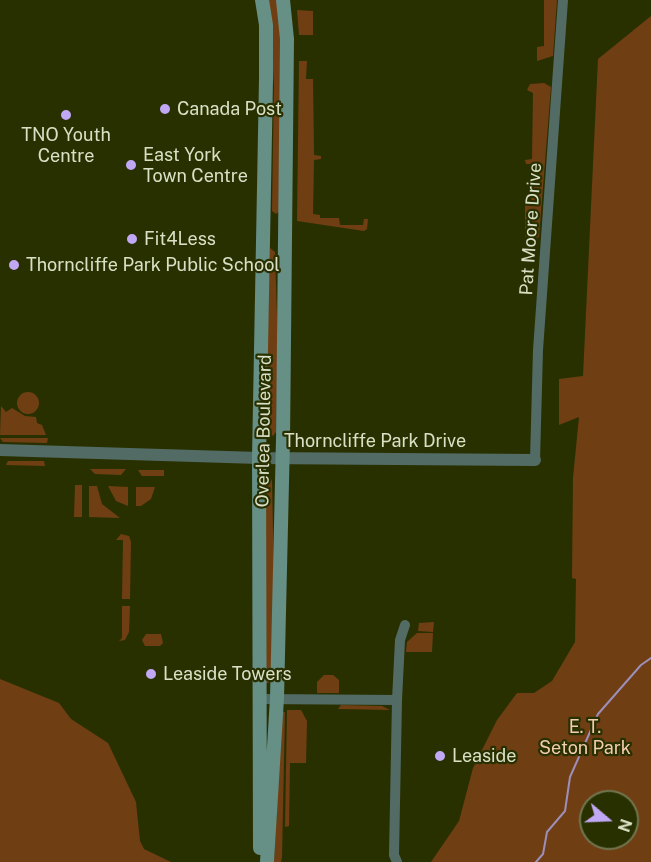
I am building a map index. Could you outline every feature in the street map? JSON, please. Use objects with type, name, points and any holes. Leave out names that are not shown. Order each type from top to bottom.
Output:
[{"type":"main road","name":"Overlea Boulevard","points":[[260,862],[259,459],[266,129],[266,25],[262,0]]},
{"type":"main road","name":"Overlea Boulevard","points":[[267,862],[277,698],[282,458],[287,39],[283,0]]},
{"type":"street","name":"Pat Moore Drive","points":[[535,460],[538,350],[563,0]]},
{"type":"street","name":"Thorncliffe Park Drive","points":[[0,450],[259,459],[535,460]]},
{"type":"street","points":[[395,859],[396,700],[400,640],[405,625]]},
{"type":"street","points":[[259,699],[396,700]]},
{"type":"green space","points":[[268,0],[280,0],[282,17],[280,211],[276,214],[272,211],[274,85]]},
{"type":"green space","points":[[544,0],[557,0],[553,56],[537,61],[537,47],[544,46]]},
{"type":"green space","points":[[297,10],[313,11],[313,35],[299,35]]},
{"type":"green space","name":"E. T. Seton Park","points":[[651,16],[651,862],[431,862],[459,821],[473,768],[497,720],[517,693],[534,693],[552,681],[575,642],[576,579],[572,578],[573,478],[579,417],[559,425],[559,379],[583,376],[598,59]]},
{"type":"green space","points":[[299,61],[307,61],[306,79],[313,79],[314,155],[321,156],[321,159],[314,160],[313,214],[320,215],[320,218],[339,218],[340,225],[363,225],[364,219],[368,219],[367,229],[364,231],[297,221]]},
{"type":"green space","points":[[544,83],[551,87],[539,237],[530,241],[525,236],[525,204],[531,202],[532,164],[526,164],[525,160],[532,159],[533,93],[527,90],[530,84]]},
{"type":"green space","points":[[270,248],[275,252],[278,348],[276,432],[273,436],[269,433],[267,350]]},
{"type":"green space","points":[[24,392],[32,392],[39,399],[39,407],[32,414],[24,414],[17,407],[17,399]]},
{"type":"green space","points":[[1,406],[6,412],[12,408],[25,416],[36,417],[37,423],[42,425],[46,435],[0,435]]},
{"type":"green space","points":[[0,438],[48,438],[47,443],[3,442]]},
{"type":"green space","points":[[8,461],[44,461],[45,466],[6,465]]},
{"type":"green space","points":[[90,469],[126,469],[121,475],[95,474]]},
{"type":"green space","points":[[138,470],[164,470],[164,476],[142,476]]},
{"type":"green space","points":[[266,477],[270,477],[272,481],[274,579],[272,680],[268,683],[266,683]]},
{"type":"green space","points":[[75,485],[82,485],[82,517],[74,517]]},
{"type":"green space","points":[[89,486],[97,486],[102,504],[120,518],[89,517]]},
{"type":"green space","points":[[108,486],[128,487],[128,506],[116,501]]},
{"type":"green space","points":[[136,487],[155,487],[151,499],[141,506],[136,506]]},
{"type":"green space","points":[[121,534],[129,536],[131,542],[130,599],[122,599],[123,540],[116,540]]},
{"type":"green space","points":[[122,606],[130,606],[129,632],[125,640],[119,641],[122,638]]},
{"type":"green space","points":[[434,622],[433,632],[418,631],[419,623]]},
{"type":"green space","points":[[417,633],[433,633],[432,652],[406,652],[407,642]]},
{"type":"green space","points":[[146,634],[161,634],[163,643],[160,646],[145,646],[142,640]]},
{"type":"green space","points":[[324,675],[333,675],[339,680],[339,693],[317,693],[317,682]]},
{"type":"green space","points":[[0,679],[59,703],[71,719],[108,743],[136,802],[140,841],[144,849],[171,862],[0,862]]},
{"type":"green space","points":[[341,705],[382,706],[390,710],[338,709]]},
{"type":"green space","points":[[287,710],[301,710],[307,721],[306,763],[290,763],[289,826],[285,827]]},
{"type":"green space","points":[[282,712],[285,712],[282,857],[281,862],[274,862]]},
{"type":"waterway","points":[[536,862],[543,854],[547,832],[565,811],[570,777],[598,714],[641,665],[651,658]]},
{"type":"place","name":"Canada Post","points":[[165,109]]},
{"type":"place","name":"TNO Youth Centre","points":[[66,115]]},
{"type":"place","name":"East York Town Centre","points":[[131,165]]},
{"type":"place","name":"Fit4Less","points":[[132,239]]},
{"type":"place","name":"Thorncliffe Park Public School","points":[[14,265]]},
{"type":"place","name":"Leaside Towers","points":[[151,674]]},
{"type":"place","name":"Leaside","points":[[440,756]]}]
